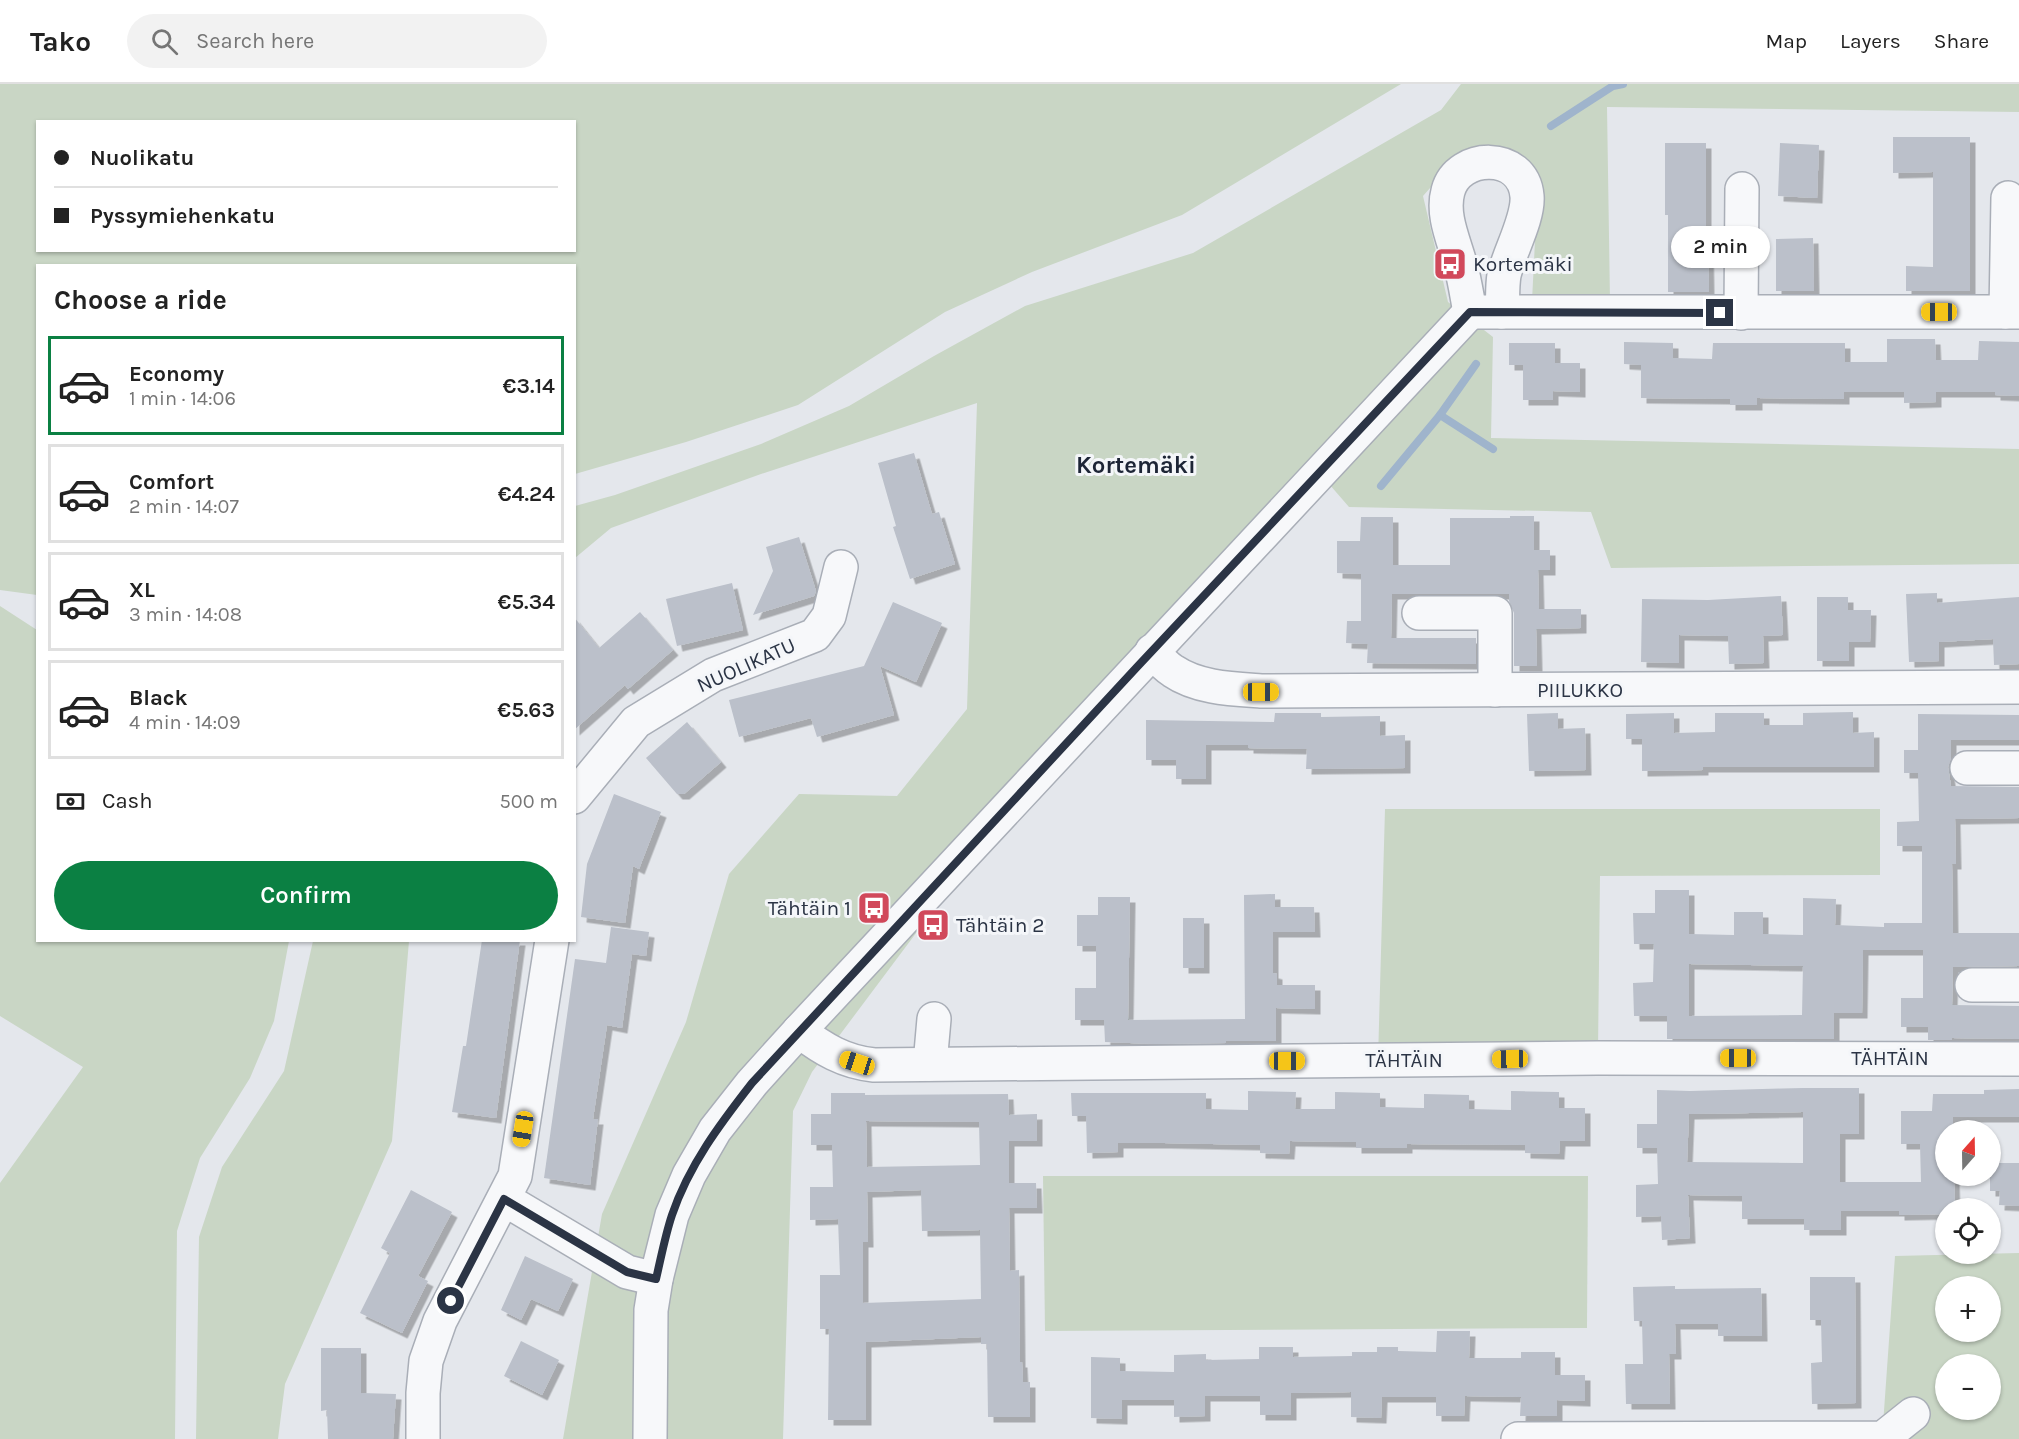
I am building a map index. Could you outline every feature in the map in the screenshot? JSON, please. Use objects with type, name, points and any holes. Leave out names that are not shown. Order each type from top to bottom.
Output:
[{"type":"street","points":[[1470,312],[1462,268],[1445,210],[1448,190],[1454,178],[1470,167],[1488,162],[1500,163],[1512,168],[1523,179],[1527,198],[1523,218],[1504,276],[1502,312]]},
{"type":"street","points":[[1741,313],[1742,189]]},
{"type":"street","points":[[650,1439],[651,1310],[656,1279],[672,1215],[689,1175],[715,1130],[752,1083],[799,1031],[1470,312],[2013,312],[2008,198]]},
{"type":"street","name":"NUOLIKATU","points":[[576,795],[636,722],[713,675],[815,635],[829,616],[841,567]]},
{"type":"street","points":[[1419,613],[1495,613],[1495,690]]},
{"type":"street","name":"PIILUKKO","points":[[1152,651],[1173,672],[1198,682],[1222,688],[1261,692],[2019,687]]},
{"type":"street","points":[[1967,768],[2019,768]]},
{"type":"street","points":[[423,1439],[426,1361],[440,1321],[515,1176],[552,942]]},
{"type":"street","points":[[1972,985],[2019,985]]},
{"type":"street","points":[[930,1064],[934,1019]]},
{"type":"street","name":"TÄHTÄIN","points":[[799,1031],[819,1046],[842,1058],[874,1065],[1598,1058],[2019,1059]]},
{"type":"street","points":[[504,1199],[627,1272],[656,1279]]},
{"type":"street","points":[[1518,1439],[1883,1438],[1913,1414]]},
{"type":"green space","points":[[0,84],[1401,84],[1182,215],[1032,272],[945,312],[798,405],[686,442],[576,474],[576,264],[36,264],[36,595],[0,590]]},
{"type":"green space","points":[[1461,84],[2019,84],[2019,112],[1607,107],[1610,301],[1532,301],[1537,201],[1533,178],[1446,170],[1423,196],[1448,302],[1493,337],[1491,438],[2019,449],[2019,564],[1611,568],[1591,512],[1349,507],[1310,462],[1084,709],[812,1072],[793,1111],[783,1439],[563,1439],[602,1214],[686,1022],[729,874],[799,794],[897,796],[967,709],[977,403],[761,474],[611,528],[576,557],[576,506],[615,495],[761,444],[849,406],[1025,306],[1193,253],[1441,110]]},
{"type":"green space","points":[[0,606],[36,629],[36,942],[289,942],[274,1021],[250,1078],[200,1158],[177,1231],[175,1439],[0,1439],[0,1183],[83,1067],[0,1016]]},
{"type":"green space","points":[[1385,809],[1880,809],[1880,875],[1600,876],[1598,1050],[1378,1060]]},
{"type":"green space","points":[[313,942],[409,942],[392,1141],[285,1384],[278,1439],[196,1439],[199,1237],[222,1167],[284,1071]]},
{"type":"green space","points":[[1043,1176],[1588,1176],[1587,1328],[1045,1331]]},
{"type":"green space","points":[[2001,1253],[2019,1253],[2019,1439],[1882,1439],[1895,1256],[1935,1255],[1935,1264],[2001,1264]]},
{"type":"building","points":[[1893,137],[1970,137],[1970,291],[1906,291],[1906,266],[1933,267],[1933,172],[1893,173]]},
{"type":"building","points":[[1665,143],[1706,143],[1706,236],[1708,236],[1709,292],[1668,292]]},
{"type":"building","points":[[1780,143],[1819,145],[1817,198],[1778,196]]},
{"type":"building","points":[[1813,238],[1814,291],[1776,291],[1776,239]]},
{"type":"building","points":[[1887,339],[1935,339],[1936,360],[1978,360],[1979,341],[2019,342],[2019,396],[1995,395],[1995,392],[1936,392],[1936,402],[1904,403],[1904,392],[1844,392],[1844,399],[1757,398],[1757,405],[1730,405],[1730,399],[1641,398],[1641,365],[1624,364],[1624,342],[1673,343],[1673,358],[1712,359],[1713,343],[1845,343],[1845,362],[1887,362]]},
{"type":"building","points":[[1509,343],[1555,343],[1555,363],[1580,363],[1580,392],[1553,391],[1553,400],[1523,400],[1523,365],[1509,365]]},
{"type":"building","points":[[914,453],[932,514],[939,512],[955,564],[910,579],[893,527],[896,526],[878,463]]},
{"type":"building","points":[[1510,516],[1534,516],[1534,550],[1550,550],[1550,570],[1538,570],[1539,609],[1581,609],[1581,628],[1536,629],[1537,666],[1514,666],[1514,613],[1509,594],[1392,594],[1391,638],[1476,638],[1476,664],[1367,663],[1368,644],[1346,643],[1347,621],[1361,621],[1361,574],[1337,573],[1337,541],[1360,541],[1361,517],[1393,517],[1393,565],[1450,565],[1450,518],[1510,518]]},
{"type":"building","points":[[799,537],[816,591],[814,596],[753,615],[773,571],[766,547]]},
{"type":"building","points":[[732,583],[743,630],[677,646],[666,599]]},
{"type":"building","points":[[1937,593],[1937,603],[2019,597],[2019,664],[1994,665],[1993,639],[1939,642],[1939,661],[1909,662],[1906,594]]},
{"type":"building","points":[[1781,596],[1783,635],[1763,636],[1764,663],[1729,664],[1728,636],[1679,635],[1679,663],[1641,662],[1642,599],[1708,600]]},
{"type":"building","points":[[1817,597],[1848,597],[1848,610],[1871,610],[1870,642],[1849,642],[1849,661],[1817,661]]},
{"type":"building","points":[[893,602],[942,623],[916,682],[880,666],[894,715],[817,737],[811,718],[739,737],[729,700],[864,666]]},
{"type":"building","points":[[640,612],[673,650],[628,689],[625,685],[576,728],[576,619],[599,648]]},
{"type":"building","points":[[1853,712],[1853,733],[1874,732],[1874,767],[1703,767],[1703,770],[1642,771],[1642,739],[1626,739],[1626,714],[1674,713],[1674,733],[1715,732],[1715,713],[1764,713],[1764,725],[1803,725],[1803,713]]},
{"type":"building","points":[[1275,713],[1321,713],[1321,717],[1380,716],[1380,736],[1405,735],[1405,768],[1306,769],[1307,749],[1248,748],[1248,745],[1206,745],[1206,779],[1176,779],[1176,760],[1146,760],[1146,720],[1274,722]]},
{"type":"building","points":[[1558,713],[1558,729],[1585,728],[1586,770],[1529,771],[1527,714]]},
{"type":"building","points":[[1918,714],[2019,715],[2019,740],[1951,740],[1951,758],[1948,767],[1951,786],[2019,787],[2019,818],[1955,819],[1956,864],[1952,864],[1953,933],[2019,933],[2019,966],[1953,967],[1952,1005],[2019,1006],[2019,1039],[1928,1040],[1928,1027],[1901,1027],[1901,998],[1923,998],[1923,950],[1863,950],[1862,1013],[1834,1013],[1834,1039],[1667,1039],[1667,1016],[1634,1016],[1633,983],[1653,982],[1654,944],[1634,944],[1633,913],[1655,913],[1655,890],[1689,890],[1689,934],[1734,935],[1734,912],[1763,912],[1763,934],[1803,935],[1803,898],[1836,899],[1835,925],[1884,927],[1884,923],[1922,923],[1922,846],[1897,846],[1897,822],[1919,821],[1918,773],[1904,773],[1904,750],[1918,750]],"holes":[[[1689,964],[1803,966],[1802,1015],[1689,1016]]]},
{"type":"building","points":[[687,722],[721,762],[684,794],[677,794],[646,758]]},
{"type":"building","points":[[614,794],[661,812],[639,869],[633,866],[625,923],[581,917],[587,864]]},
{"type":"building","points":[[1275,894],[1275,907],[1314,907],[1315,932],[1273,932],[1273,973],[1277,974],[1277,985],[1315,985],[1315,1009],[1276,1008],[1276,1041],[1155,1044],[1105,1042],[1104,1020],[1075,1020],[1075,988],[1096,988],[1096,946],[1077,946],[1077,915],[1098,915],[1098,897],[1130,897],[1128,1020],[1245,1019],[1244,895]]},
{"type":"building","points":[[1183,918],[1204,918],[1204,968],[1183,968]]},
{"type":"building","points":[[611,927],[649,932],[646,956],[632,954],[622,1028],[607,1025],[593,1119],[598,1119],[590,1185],[544,1178],[575,959],[606,963]]},
{"type":"building","points":[[482,942],[520,942],[496,1118],[452,1112],[463,1046],[466,1046]]},
{"type":"building","points":[[1859,1088],[1859,1134],[1840,1134],[1840,1182],[1921,1182],[1920,1144],[1901,1144],[1901,1111],[1932,1111],[1933,1094],[1984,1094],[1984,1090],[2019,1089],[2019,1117],[1953,1117],[1953,1120],[1935,1120],[1935,1186],[1954,1186],[1955,1198],[1935,1198],[1935,1214],[1899,1215],[1899,1211],[1841,1211],[1841,1230],[1804,1230],[1804,1219],[1742,1219],[1742,1196],[1688,1195],[1690,1238],[1662,1240],[1661,1216],[1636,1217],[1636,1185],[1658,1184],[1657,1148],[1637,1148],[1637,1124],[1657,1124],[1657,1090]],"holes":[[[1803,1112],[1803,1163],[1687,1162],[1689,1114]]]},
{"type":"building","points":[[1248,1091],[1296,1092],[1295,1109],[1335,1109],[1335,1092],[1380,1093],[1380,1107],[1424,1108],[1424,1094],[1469,1095],[1469,1109],[1511,1110],[1511,1091],[1559,1092],[1559,1108],[1585,1108],[1585,1141],[1560,1141],[1559,1154],[1525,1153],[1525,1145],[1407,1144],[1407,1148],[1356,1148],[1356,1142],[1290,1141],[1289,1154],[1260,1153],[1260,1145],[1164,1143],[1118,1143],[1118,1152],[1087,1153],[1086,1116],[1072,1116],[1071,1093],[1206,1093],[1206,1109],[1248,1110]]},
{"type":"building","points":[[831,1093],[865,1093],[865,1095],[1008,1094],[1009,1115],[1037,1114],[1037,1141],[1009,1141],[1009,1183],[1036,1183],[1037,1208],[1009,1208],[1010,1271],[1019,1270],[1020,1362],[1022,1362],[1023,1382],[1030,1382],[1030,1417],[988,1417],[987,1344],[981,1344],[981,1337],[866,1342],[866,1420],[828,1420],[829,1329],[820,1329],[820,1275],[840,1275],[838,1219],[810,1220],[810,1187],[833,1187],[832,1145],[811,1145],[811,1114],[831,1114]],"holes":[[[866,1121],[979,1122],[980,1165],[867,1167]],[[921,1190],[922,1231],[980,1230],[981,1299],[863,1303],[863,1242],[868,1242],[867,1192]]]},
{"type":"building","points":[[2001,1163],[2019,1163],[2019,1206],[2001,1205],[2000,1191],[1990,1191],[1990,1186],[2001,1186]]},
{"type":"building","points":[[411,1190],[452,1212],[418,1276],[428,1281],[402,1333],[360,1313],[390,1253],[381,1248]]},
{"type":"building","points":[[525,1256],[573,1279],[558,1311],[531,1299],[521,1320],[501,1310]]},
{"type":"building","points":[[1810,1277],[1855,1277],[1856,1403],[1812,1404],[1811,1363],[1822,1362],[1821,1320],[1810,1320]]},
{"type":"building","points":[[1675,1286],[1675,1289],[1761,1288],[1762,1336],[1718,1336],[1718,1324],[1675,1324],[1676,1354],[1669,1354],[1670,1404],[1626,1404],[1625,1364],[1643,1364],[1642,1321],[1634,1321],[1633,1287]]},
{"type":"building","points":[[1437,1331],[1470,1331],[1469,1358],[1521,1358],[1521,1352],[1555,1352],[1555,1375],[1585,1375],[1585,1401],[1557,1400],[1557,1416],[1520,1416],[1521,1397],[1465,1396],[1464,1416],[1436,1416],[1436,1397],[1382,1397],[1381,1418],[1351,1417],[1351,1392],[1291,1393],[1291,1415],[1260,1415],[1260,1396],[1205,1396],[1205,1416],[1174,1417],[1174,1400],[1122,1400],[1122,1419],[1091,1418],[1091,1357],[1120,1358],[1120,1371],[1174,1372],[1174,1355],[1206,1354],[1206,1360],[1259,1359],[1259,1347],[1293,1347],[1293,1357],[1352,1356],[1352,1352],[1377,1352],[1377,1347],[1398,1347],[1398,1351],[1436,1352]]},
{"type":"building","points":[[521,1341],[559,1360],[542,1395],[504,1376]]},
{"type":"building","points":[[321,1348],[361,1348],[361,1393],[396,1394],[393,1439],[328,1439],[327,1410],[321,1411]]},
{"type":"waterway","points":[[1551,126],[1613,86],[1623,84]]},
{"type":"waterway","points":[[1381,486],[1440,415],[1476,364]]},
{"type":"waterway","points":[[1440,415],[1493,449]]},
{"type":"place","name":"Kortemäki","points":[[1450,264]]},
{"type":"place","name":"Tähtäin 1","points":[[874,908]]},
{"type":"place","name":"Tähtäin 2","points":[[933,925]]},
{"type":"district","name":"Kortemäki","points":[[1136,465]]},
{"type":"route","points":[[451,1301],[504,1199],[627,1272],[656,1279],[672,1215],[689,1175],[715,1130],[752,1083],[1470,312],[1720,313]]}]
